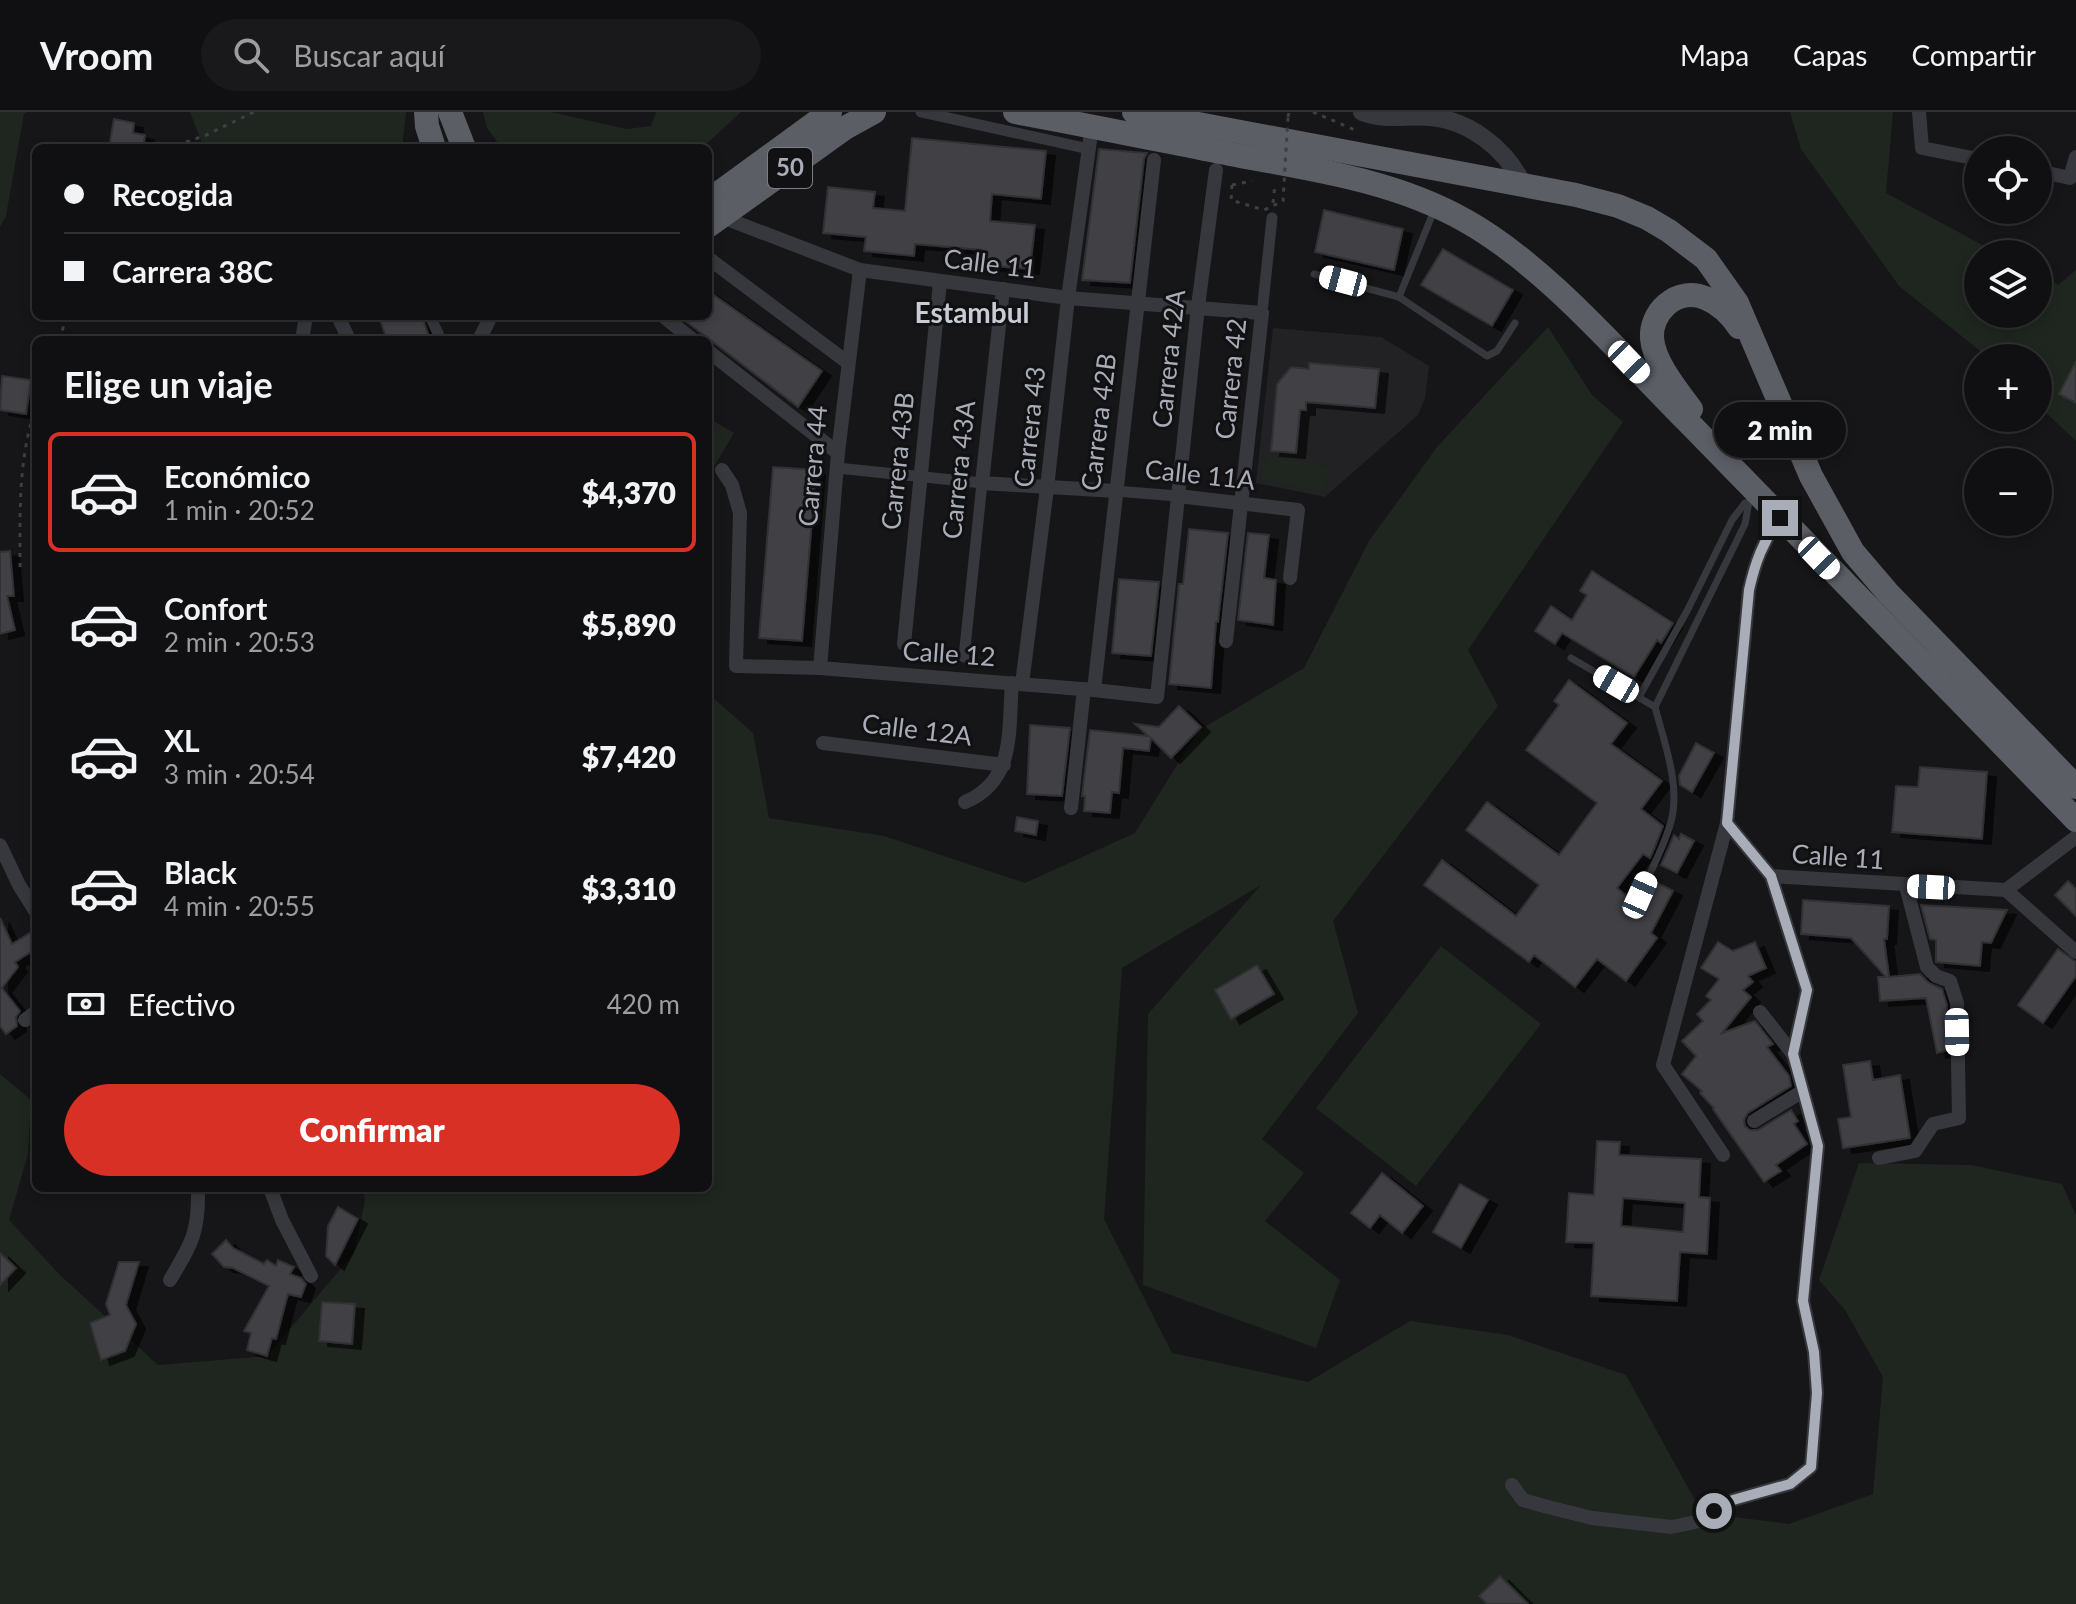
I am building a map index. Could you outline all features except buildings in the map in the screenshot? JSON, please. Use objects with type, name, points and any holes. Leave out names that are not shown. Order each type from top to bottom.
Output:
[{"type":"highway","points":[[426,112],[433,144]]},
{"type":"highway","points":[[450,112],[462,144]]},
{"type":"highway","name":"50","points":[[713,215],[830,112]]},
{"type":"highway","name":"50","points":[[713,215],[874,112]]},
{"type":"highway","points":[[1015,112],[1091,138],[1356,179],[1436,206],[1466,221],[1520,257],[1733,468]]},
{"type":"highway","points":[[1134,112],[1358,156],[1522,183],[1618,206],[1669,231],[1706,259],[1737,303],[1822,500],[1853,552],[1888,593],[2076,787]]},
{"type":"highway","points":[[1766,370],[1731,315],[1704,297],[1680,296],[1660,311],[1654,322],[1651,338],[1662,366],[1750,494],[1780,518],[2076,820]]},
{"type":"street","points":[[921,112],[1091,138]]},
{"type":"street","points":[[1919,112],[1922,148],[1964,156]]},
{"type":"street","points":[[1366,114],[1396,118],[1433,117],[1470,128],[1497,148],[1515,169],[1522,183]]},
{"type":"street","name":"Carrera 43","points":[[1004,765],[1047,488],[1068,298],[1091,138]]},
{"type":"street","points":[[2052,174],[2070,178],[2076,157]]},
{"type":"street","name":"Carrera 42B","points":[[1071,808],[1115,491],[1154,160]]},
{"type":"street","name":"Carrera 42A","points":[[1157,697],[1198,306],[1216,170]]},
{"type":"street","name":"Calle 11","points":[[713,215],[860,270],[1068,298],[1262,313]]},
{"type":"street","name":"Carrera 42","points":[[1226,641],[1272,218]]},
{"type":"street","points":[[712,261],[847,362]]},
{"type":"street","name":"Carrera 44","points":[[820,668],[847,362],[860,270]]},
{"type":"street","name":"Carrera 43B","points":[[904,644],[940,282]]},
{"type":"street","name":"Carrera 43A","points":[[964,657],[1003,289]]},
{"type":"street","points":[[668,320],[688,336]]},
{"type":"street","points":[[712,354],[838,460]]},
{"type":"street","name":"Calle 11A","points":[[838,460],[920,478],[1178,496],[1298,510],[1290,578]]},
{"type":"street","name":"Calle 12","points":[[722,470],[732,485],[740,513],[736,666],[820,668],[1157,697]]},
{"type":"street","points":[[1723,1155],[1663,1065],[1727,823],[1749,590],[1756,561],[1780,518]]},
{"type":"street","name":"Calle 12A","points":[[823,743],[1004,765]]},
{"type":"street","points":[[965,802],[989,790],[1004,765]]},
{"type":"street","points":[[1727,823],[1771,876],[1807,990],[1793,1054]]},
{"type":"street","points":[[2076,837],[2006,890],[2076,952]]},
{"type":"street","points":[[0,845],[32,906]]},
{"type":"street","name":"Calle 11","points":[[1771,876],[2006,890]]},
{"type":"street","points":[[1879,1158],[1915,1151],[1933,1124],[1959,1118],[1957,1003],[1950,981],[1936,976],[1927,967],[1906,886]]},
{"type":"street","points":[[1512,1485],[1523,1500],[1544,1506],[1592,1518],[1672,1527],[1695,1522],[1733,1500],[1790,1484],[1811,1467],[1817,1393],[1814,1352],[1803,1301],[1818,1146],[1793,1054],[1760,1012]]},
{"type":"street","points":[[1754,1121],[1803,1091]]},
{"type":"street","points":[[170,1280],[193,1242],[198,1218],[198,1192]]},
{"type":"street","points":[[272,1192],[282,1220],[311,1276]]},
{"type":"lane","points":[[1399,297],[1436,206]]},
{"type":"lane","points":[[1314,274],[1399,297],[1487,356],[1497,351],[1515,323]]},
{"type":"lane","points":[[1639,697],[1687,611],[1732,520],[1750,494]]},
{"type":"lane","points":[[1640,895],[1671,823],[1674,795],[1655,707],[1745,524],[1750,494]]},
{"type":"lane","points":[[1571,658],[1655,707]]},
{"type":"path","points":[[179,144],[254,112]]},
{"type":"path","points":[[1313,112],[1366,134],[1366,114]]},
{"type":"path","points":[[1232,185],[1231,200],[1264,210],[1283,201],[1289,114]]},
{"type":"path","points":[[1272,218],[1275,183]]},
{"type":"path","points":[[20,567],[19,497],[32,418]]},
{"type":"shaded area","points":[[0,112],[27,112],[24,114],[6,216],[0,227]]},
{"type":"shaded area","points":[[190,112],[406,112],[402,144],[202,144]]},
{"type":"shaded area","points":[[483,112],[551,112],[626,129],[651,126],[656,112],[741,112],[706,144],[499,144],[487,128]]},
{"type":"shaded area","points":[[1790,112],[1893,112],[1886,193],[1973,240],[1964,240],[1964,328],[2052,328],[2052,282],[2058,285],[2076,270],[2076,441],[2052,418],[2052,344],[1972,344],[1899,286],[1801,149]]},
{"type":"shaded area","points":[[1548,327],[1592,395],[1623,422],[1468,650],[1498,706],[1333,921],[1358,1013],[1262,1139],[1304,1173],[1265,1221],[1340,1280],[1316,1348],[1143,1285],[1148,1014],[1261,885],[1122,968],[1104,1219],[1172,1353],[1308,1382],[1410,1321],[1508,1335],[1626,1375],[1702,1513],[1789,1524],[1873,1494],[1883,1377],[1845,1310],[1819,1280],[1859,1163],[1971,1165],[2062,1184],[2076,1215],[2076,1604],[0,1604],[0,1074],[31,1100],[28,1154],[9,1220],[59,1274],[158,1365],[267,1356],[354,1253],[365,1201],[364,1192],[712,1192],[712,697],[753,733],[769,818],[884,836],[1025,883],[1135,833],[1198,731],[1304,668],[1369,541],[1437,447]]},
{"type":"shaded area","points":[[1273,328],[1381,337],[1429,366],[1425,398],[1418,415],[1325,497],[1256,483]]},
{"type":"shaded area","points":[[712,420],[734,433],[712,467]]},
{"type":"shaded area","points":[[1267,453],[1329,467],[1324,493],[1262,480]]},
{"type":"shaded area","points":[[1441,946],[1541,1024],[1416,1186],[1316,1108]]},
{"type":"district","name":"Estambul","points":[[972,313]]},
{"type":"route","points":[[1714,1511],[1733,1500],[1790,1484],[1811,1467],[1815,1444],[1817,1393],[1814,1352],[1803,1301],[1818,1146],[1793,1054],[1807,990],[1771,876],[1727,823],[1749,590],[1756,561],[1780,518]]}]
